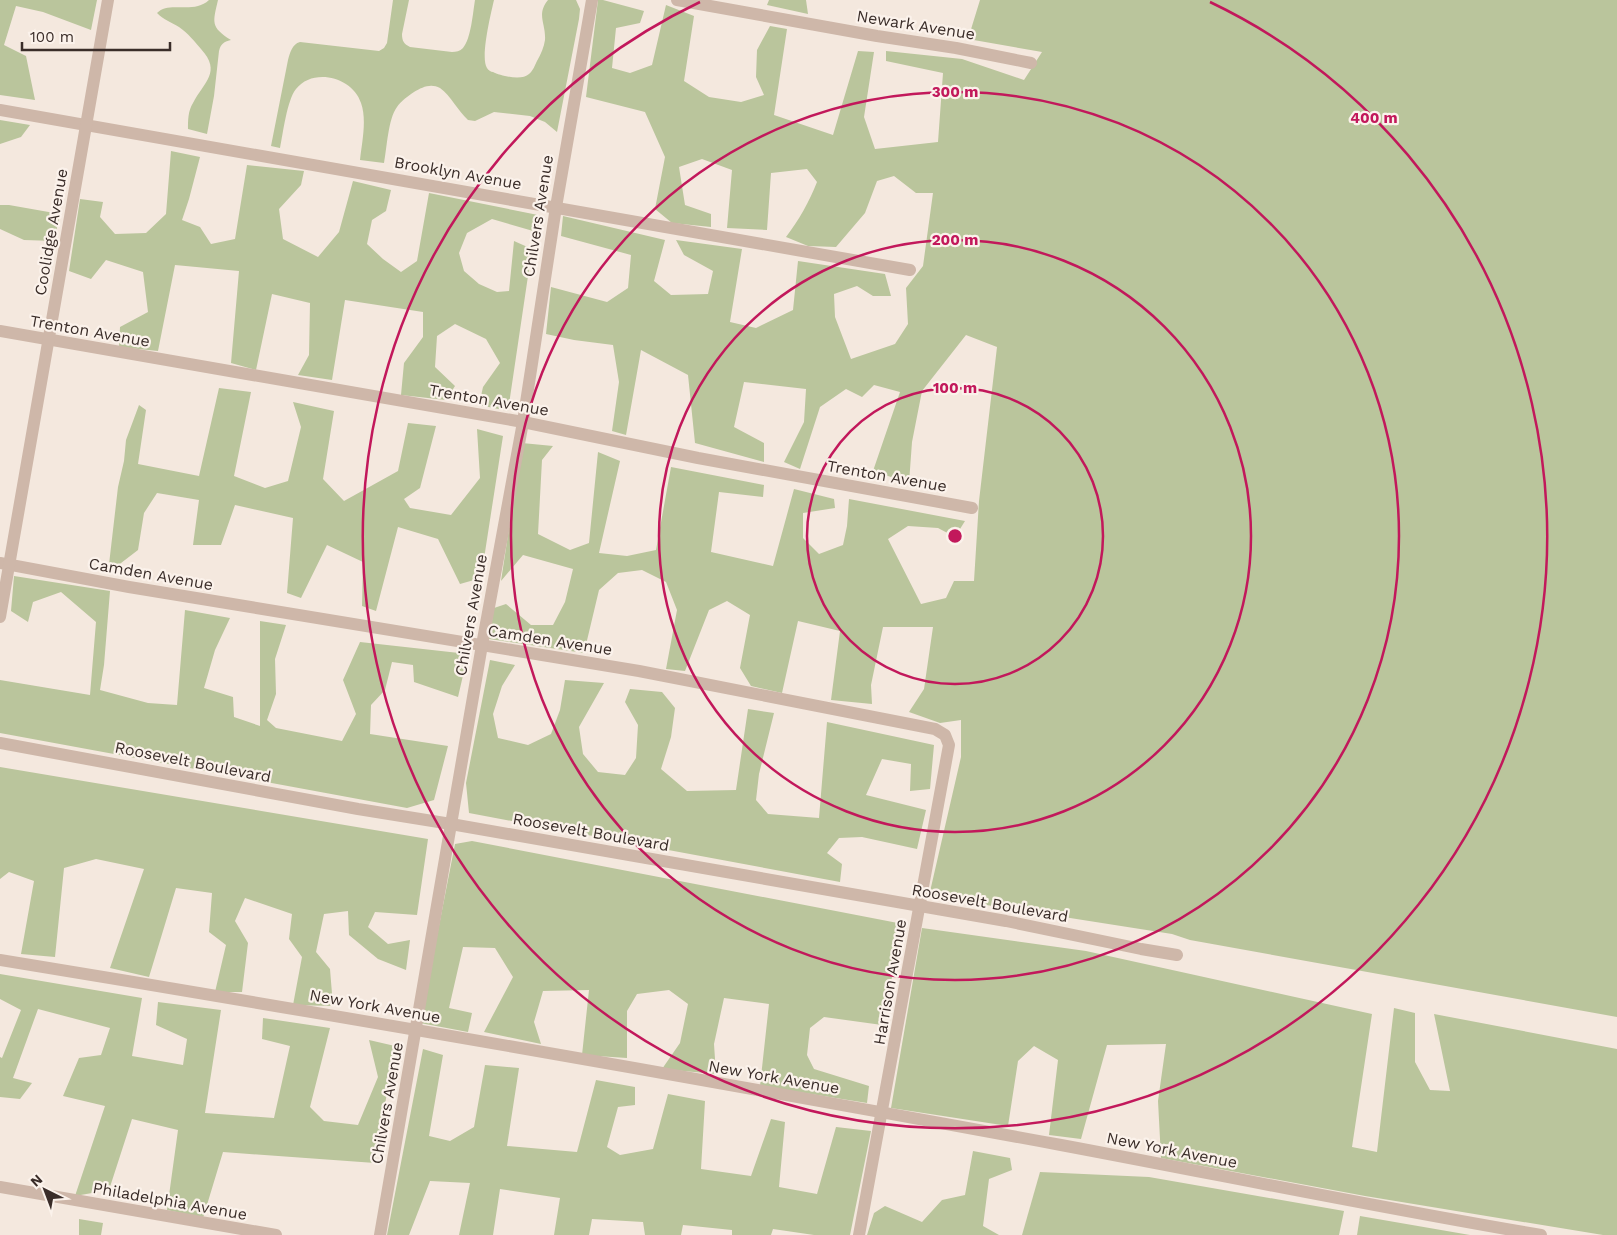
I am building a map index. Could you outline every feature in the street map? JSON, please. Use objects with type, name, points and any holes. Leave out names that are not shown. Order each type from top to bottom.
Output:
[{"type":"street","name":"Coolidge Avenue","points":[[0,617],[5,564],[48,340],[108,0]]},
{"type":"street","name":"Chilvers Avenue","points":[[380,1235],[482,645],[523,422],[556,207],[592,0]]},
{"type":"street","name":"Newark Avenue","points":[[677,0],[877,36],[956,48],[1031,63]]},
{"type":"street","name":"Brooklyn Avenue","points":[[0,110],[910,270]]},
{"type":"street","name":"Trenton Avenue","points":[[0,331],[523,422],[698,458],[972,508]]},
{"type":"street","name":"Camden Avenue","points":[[5,564],[129,587],[639,671],[935,729],[945,735]]},
{"type":"street","name":"Harrison Avenue","points":[[859,1235],[949,745],[945,735]]},
{"type":"street","name":"Roosevelt Boulevard","points":[[0,743],[358,809],[1006,921],[1176,955]]},
{"type":"street","name":"New York Avenue","points":[[0,960],[275,1005],[882,1113],[1541,1235]]},
{"type":"street","name":"Philadelphia Avenue","points":[[0,1187],[276,1235]]},
{"type":"green space","points":[[0,0],[97,0],[91,30],[43,12],[16,6],[4,45],[26,56],[35,100],[0,95]]},
{"type":"green space","points":[[209,0],[218,0],[214,19],[216,27],[231,40],[223,44],[219,51],[207,134],[188,129],[188,122],[191,106],[209,77],[211,71],[210,64],[201,49],[188,35],[157,13],[162,9],[168,8],[196,7]]},
{"type":"green space","points":[[393,0],[409,0],[402,34],[406,45],[456,52],[461,50],[466,44],[475,0],[494,0],[487,35],[485,63],[487,69],[506,76],[522,77],[530,73],[534,68],[542,51],[545,40],[542,15],[544,5],[548,0],[576,0],[580,9],[579,19],[557,132],[545,122],[530,116],[494,112],[475,121],[468,120],[444,91],[430,86],[423,87],[414,92],[394,112],[384,163],[360,160],[364,124],[363,110],[357,94],[341,81],[322,77],[312,78],[303,82],[296,89],[288,109],[280,148],[271,146],[288,60],[293,47],[300,42],[379,51],[387,43]]},
{"type":"green space","points":[[598,0],[644,11],[640,23],[616,28],[612,68],[630,73],[652,65],[666,5],[694,16],[684,81],[709,97],[741,102],[764,95],[756,77],[757,50],[770,26],[787,29],[774,115],[833,135],[858,51],[874,52],[864,117],[875,149],[938,142],[943,73],[886,61],[886,51],[962,59],[1024,80],[1042,52],[968,39],[980,0],[1617,0],[1617,1017],[1190,940],[1172,934],[929,896],[961,757],[961,720],[940,723],[909,712],[924,689],[933,627],[883,627],[871,685],[872,704],[831,700],[840,631],[798,621],[782,693],[751,686],[740,668],[750,615],[727,601],[709,610],[685,671],[666,669],[677,610],[666,582],[642,570],[618,573],[599,590],[584,653],[489,639],[494,608],[506,604],[531,625],[553,625],[565,602],[573,569],[523,555],[501,581],[522,443],[553,446],[542,460],[538,534],[570,550],[589,543],[598,452],[620,461],[599,553],[627,556],[656,550],[671,467],[764,485],[763,497],[719,492],[711,552],[773,566],[794,489],[834,499],[835,508],[803,513],[803,538],[819,554],[843,545],[847,526],[849,499],[965,521],[955,537],[938,528],[908,526],[888,539],[921,604],[946,598],[954,581],[974,581],[979,501],[997,347],[966,335],[922,391],[912,442],[909,483],[873,471],[900,392],[874,385],[862,397],[846,389],[820,407],[800,469],[784,462],[804,422],[806,389],[744,382],[734,427],[764,443],[764,462],[695,443],[688,375],[641,350],[626,435],[612,431],[619,382],[613,345],[546,334],[551,287],[607,302],[628,288],[631,255],[561,236],[563,216],[665,240],[654,281],[671,295],[708,294],[713,271],[684,255],[676,240],[742,249],[730,322],[756,328],[793,310],[798,261],[885,274],[891,296],[873,296],[857,286],[834,294],[835,317],[851,359],[895,344],[908,324],[906,288],[923,266],[933,193],[916,193],[894,176],[877,181],[865,213],[836,247],[808,246],[786,237],[811,197],[817,182],[807,169],[771,173],[767,230],[727,228],[732,170],[702,159],[679,167],[685,205],[711,214],[711,227],[672,223],[655,209],[665,157],[645,112],[586,97]]},
{"type":"green space","points":[[769,0],[806,0],[808,14],[767,5]]},
{"type":"green space","points":[[0,120],[30,125],[21,137],[0,144]]},
{"type":"green space","points":[[171,151],[200,157],[182,220],[200,227],[211,244],[235,239],[247,165],[304,171],[301,185],[279,209],[283,239],[318,257],[339,232],[353,181],[391,190],[386,211],[372,220],[367,244],[401,272],[417,261],[429,193],[543,216],[540,233],[492,219],[467,233],[459,253],[464,271],[479,284],[497,292],[509,291],[514,241],[532,249],[508,411],[479,405],[483,387],[500,363],[486,339],[455,324],[437,336],[435,367],[455,386],[446,400],[401,395],[404,363],[423,337],[423,312],[345,300],[332,380],[298,375],[309,355],[310,303],[272,294],[256,370],[231,363],[239,271],[175,265],[158,351],[119,347],[120,327],[148,312],[143,272],[106,260],[91,279],[69,271],[80,199],[103,202],[100,217],[115,234],[146,233],[166,214]]},
{"type":"green space","points":[[0,205],[60,214],[54,241],[24,240],[0,229]]},
{"type":"green space","points":[[219,388],[251,392],[234,476],[265,488],[288,481],[301,427],[293,402],[334,411],[323,479],[344,501],[398,471],[408,423],[436,426],[420,488],[404,499],[410,508],[451,515],[480,478],[477,429],[503,436],[481,578],[460,584],[438,539],[398,527],[376,611],[362,606],[363,562],[327,545],[301,598],[287,593],[293,518],[235,505],[221,545],[193,545],[199,500],[157,493],[144,513],[138,550],[108,573],[118,487],[124,461],[126,440],[139,405],[146,410],[138,464],[199,476]]},
{"type":"green space","points":[[14,576],[110,591],[100,690],[148,703],[177,705],[185,610],[230,618],[215,650],[204,688],[233,697],[234,717],[260,726],[260,621],[286,625],[275,659],[276,694],[267,720],[276,728],[342,741],[356,714],[343,680],[360,642],[468,654],[458,697],[414,682],[413,665],[392,662],[385,690],[371,705],[370,734],[448,746],[434,800],[407,808],[0,733],[0,680],[90,695],[96,622],[61,592],[33,602],[28,622],[11,611]]},
{"type":"green space","points":[[490,660],[515,665],[502,686],[493,714],[498,738],[528,745],[551,734],[560,710],[565,680],[604,683],[579,727],[583,754],[598,772],[625,775],[636,758],[638,725],[625,702],[630,689],[662,692],[675,708],[671,737],[661,769],[687,791],[736,790],[748,709],[774,713],[759,774],[756,800],[768,814],[819,818],[827,722],[934,745],[930,789],[910,791],[911,764],[882,759],[866,795],[926,810],[917,849],[862,837],[839,838],[827,853],[842,864],[840,882],[469,813],[466,783]]},
{"type":"green space","points":[[0,767],[428,839],[417,915],[375,912],[368,927],[388,944],[410,940],[406,970],[378,959],[349,935],[348,911],[324,914],[316,952],[330,969],[333,1006],[293,1005],[302,957],[289,939],[292,914],[245,898],[235,921],[248,943],[242,992],[215,992],[226,945],[209,932],[212,893],[176,888],[149,977],[110,968],[144,869],[96,859],[64,868],[55,957],[21,954],[34,881],[9,872],[0,879]]},
{"type":"green space","points":[[472,841],[903,924],[882,1025],[824,1017],[810,1028],[807,1055],[814,1069],[869,1086],[867,1103],[760,1086],[769,1004],[724,998],[714,1044],[716,1074],[662,1069],[680,1043],[688,1004],[669,990],[637,994],[627,1011],[627,1058],[582,1055],[589,990],[543,991],[534,1022],[541,1044],[484,1032],[513,977],[495,948],[463,947],[449,1008],[472,1013],[468,1032],[420,1023],[455,844]]},
{"type":"green space","points":[[922,928],[1086,951],[1372,1014],[1352,1147],[1377,1152],[1394,1008],[1415,1013],[1415,1062],[1430,1090],[1450,1091],[1434,1014],[1617,1049],[1617,1235],[1603,1235],[1365,1196],[1161,1158],[1158,1101],[1166,1044],[1107,1045],[1081,1139],[1049,1135],[1058,1060],[1034,1046],[1018,1061],[1008,1126],[891,1108]]},
{"type":"green space","points":[[0,974],[142,998],[132,1056],[183,1065],[187,1039],[156,1025],[158,1002],[221,1010],[205,1113],[274,1118],[290,1046],[262,1039],[263,1018],[330,1028],[310,1107],[324,1121],[358,1125],[378,1077],[369,1040],[395,1046],[375,1163],[223,1152],[203,1218],[167,1210],[178,1130],[132,1119],[109,1190],[75,1196],[105,1106],[63,1096],[79,1058],[101,1055],[110,1028],[38,1009],[13,1078],[32,1083],[20,1099],[0,1097],[0,1057],[2,1058],[21,1010],[0,999]]},
{"type":"green space","points":[[423,1049],[443,1055],[429,1136],[450,1141],[474,1127],[485,1065],[519,1068],[507,1146],[577,1152],[596,1080],[635,1087],[635,1105],[618,1107],[607,1147],[620,1155],[653,1149],[668,1094],[705,1101],[701,1169],[751,1176],[771,1119],[785,1122],[779,1187],[817,1194],[836,1127],[871,1131],[850,1235],[814,1235],[773,1229],[771,1235],[732,1235],[732,1230],[683,1225],[681,1235],[645,1235],[643,1222],[592,1219],[589,1235],[554,1235],[560,1198],[500,1189],[493,1235],[459,1235],[470,1183],[430,1181],[409,1235],[387,1235]]},
{"type":"green space","points":[[973,1151],[1010,1158],[1012,1170],[989,1179],[983,1226],[999,1235],[867,1235],[874,1213],[885,1206],[922,1222],[942,1200],[965,1195]]},
{"type":"green space","points":[[1040,1172],[1149,1177],[1344,1211],[1339,1235],[1022,1235]]},
{"type":"green space","points":[[1360,1216],[1470,1235],[1357,1235]]},
{"type":"green space","points":[[79,1219],[103,1223],[101,1235],[79,1235]]}]
